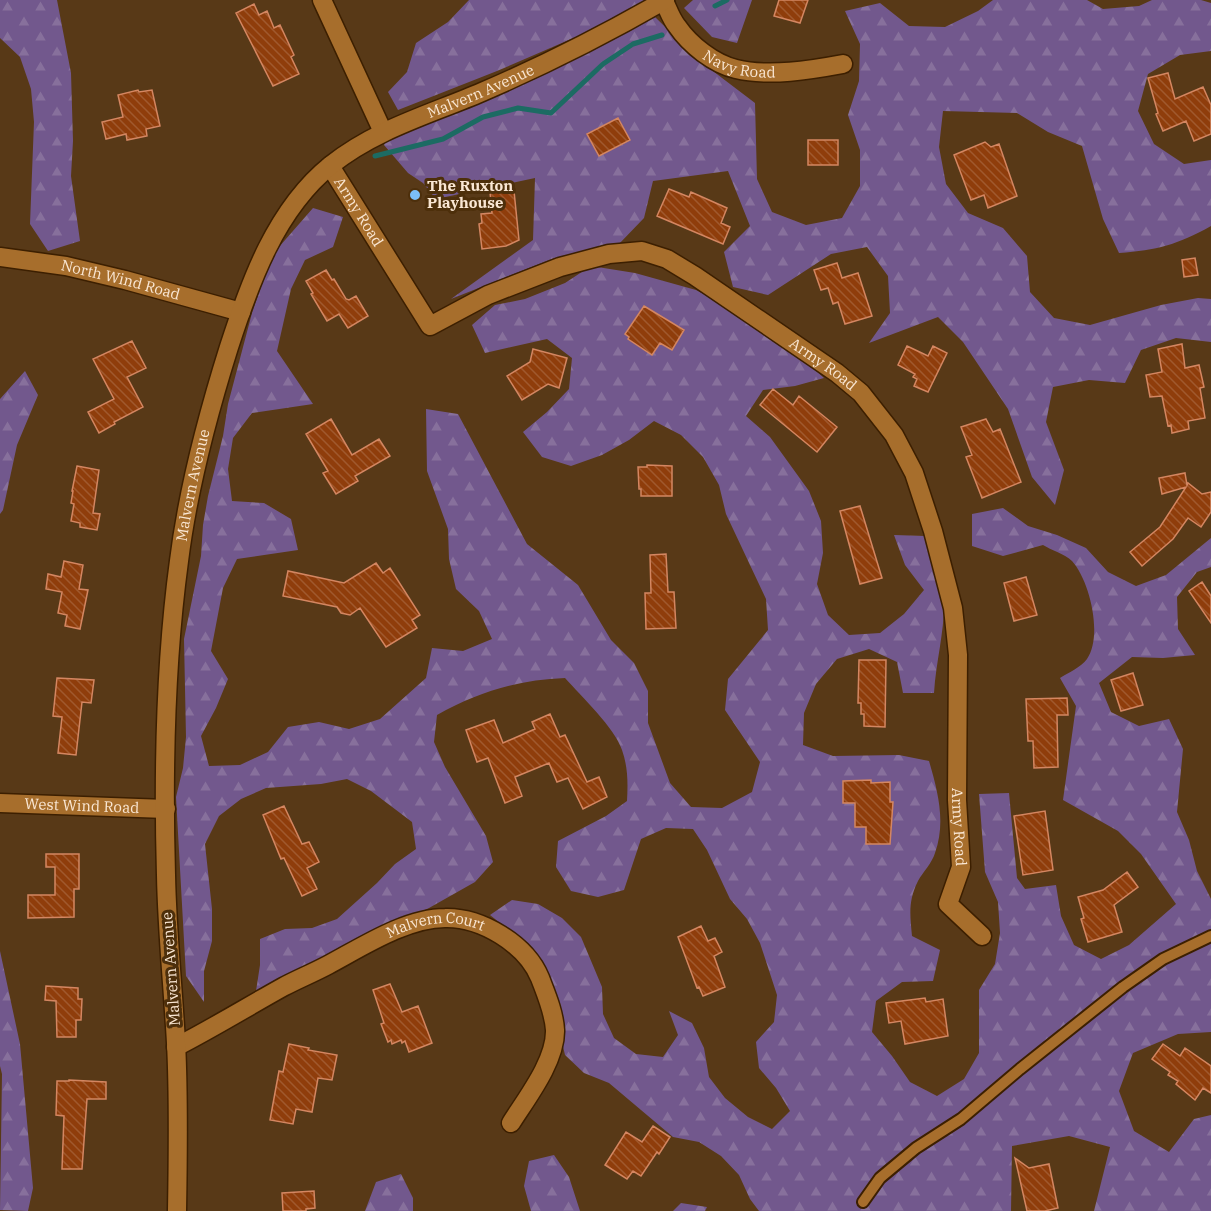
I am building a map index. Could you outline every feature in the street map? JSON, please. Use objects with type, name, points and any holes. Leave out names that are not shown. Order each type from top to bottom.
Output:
[{"type":"street","points":[[322,0],[383,132]]},
{"type":"street","name":"Malvern Avenue","points":[[177,1211],[176,1047],[166,874],[167,701],[179,558],[186,514],[203,438],[241,312],[255,274],[280,226],[308,187],[330,166],[383,132],[530,71],[665,1]]},
{"type":"street","name":"Navy Road","points":[[665,1],[676,26],[693,44],[710,57],[736,69],[765,72],[805,71],[843,64]]},
{"type":"street","name":"Army Road","points":[[330,166],[430,326],[488,295],[560,267],[609,255],[642,251],[667,259],[695,276],[837,372],[861,393],[902,447],[914,472],[933,531],[953,608],[958,655],[957,801],[961,867],[948,904],[982,936]]},
{"type":"street","name":"North Wind Road","points":[[0,257],[66,266],[241,312]]},
{"type":"street","name":"West Wind Road","points":[[0,803],[166,808]]},
{"type":"street","name":"Malvern Court","points":[[176,1047],[283,987],[382,936],[417,923],[444,918],[464,919],[504,936],[520,949],[538,973],[549,1000],[555,1031],[550,1055],[537,1082],[511,1124]]},
{"type":"lane","points":[[863,1202],[880,1178],[916,1148],[962,1119],[1020,1069],[1123,987],[1163,959],[1211,936]]},
{"type":"green space","points":[[0,0],[57,0],[71,73],[73,141],[71,176],[80,241],[48,251],[30,224],[34,122],[31,89],[20,57],[0,38]]},
{"type":"green space","points":[[469,0],[645,0],[599,27],[398,110],[388,92],[407,72],[416,43],[448,22]]},
{"type":"green space","points":[[693,0],[752,0],[737,43],[712,37],[684,8]]},
{"type":"green space","points":[[993,0],[1087,0],[1103,9],[1139,6],[1152,0],[1201,0],[1211,3],[1211,51],[1180,55],[1148,74],[1138,111],[1154,144],[1184,164],[1211,160],[1211,226],[1188,238],[1156,248],[1119,253],[1103,219],[1082,146],[1048,132],[1017,113],[943,111],[939,147],[946,184],[968,213],[1003,228],[1027,256],[1030,292],[1054,318],[1090,325],[1161,305],[1198,298],[1211,299],[1211,342],[1176,338],[1141,350],[1125,383],[1089,380],[1053,387],[1046,422],[1064,470],[1055,505],[1032,477],[1008,409],[963,342],[938,317],[869,343],[890,313],[888,276],[867,247],[831,254],[768,295],[733,287],[724,252],[750,226],[728,171],[653,181],[644,218],[618,245],[554,258],[451,299],[533,240],[535,178],[436,199],[423,183],[408,173],[384,145],[390,134],[535,79],[655,17],[701,62],[755,103],[757,179],[772,212],[806,225],[842,218],[860,186],[860,150],[848,115],[859,81],[860,44],[845,11],[880,3],[909,26],[945,27],[978,11]]},
{"type":"green space","points":[[313,208],[343,217],[333,247],[305,260],[291,289],[277,351],[313,404],[252,413],[233,438],[228,469],[232,501],[264,503],[291,519],[298,550],[237,559],[223,588],[211,651],[228,679],[201,736],[209,766],[240,765],[268,752],[288,727],[319,722],[349,729],[380,719],[426,678],[432,648],[463,651],[492,639],[479,611],[456,589],[449,559],[448,529],[427,471],[426,409],[458,414],[527,544],[578,585],[611,640],[634,663],[648,691],[648,723],[670,783],[691,807],[722,808],[752,792],[760,762],[725,710],[728,679],[768,630],[766,599],[726,514],[719,485],[703,457],[681,435],[654,421],[629,440],[602,455],[571,466],[542,457],[523,432],[569,389],[572,358],[547,339],[485,353],[472,325],[495,305],[525,299],[565,283],[591,266],[635,273],[696,290],[723,304],[801,357],[824,378],[795,386],[763,390],[746,416],[770,437],[809,491],[821,521],[823,553],[817,584],[828,615],[849,635],[880,633],[904,614],[924,590],[905,565],[894,535],[925,536],[940,575],[944,611],[934,693],[903,693],[897,662],[869,649],[837,659],[816,684],[804,713],[803,745],[833,756],[899,755],[929,761],[940,807],[940,830],[934,857],[918,881],[910,908],[912,936],[940,950],[933,981],[902,982],[876,1001],[872,1032],[910,1082],[937,1096],[964,1079],[979,1053],[979,990],[995,964],[1000,933],[998,902],[985,872],[979,794],[1009,793],[1017,878],[1025,889],[1056,885],[1061,916],[1074,945],[1101,959],[1129,945],[1176,904],[1141,854],[1118,831],[1063,800],[1076,706],[1060,678],[1087,659],[1094,637],[1089,595],[1078,570],[1072,561],[1043,545],[1003,556],[972,546],[972,514],[1003,508],[1028,526],[1057,535],[1086,548],[1108,572],[1136,586],[1166,575],[1211,538],[1211,567],[1197,572],[1177,597],[1178,629],[1195,655],[1163,658],[1132,657],[1099,683],[1111,712],[1139,726],[1169,719],[1183,749],[1177,812],[1189,840],[1197,871],[1211,899],[1211,1032],[1178,1034],[1133,1053],[1119,1091],[1134,1131],[1169,1152],[1194,1119],[1211,1115],[1211,1211],[1094,1211],[1110,1147],[1069,1136],[1012,1146],[1011,1211],[759,1211],[750,1199],[739,1175],[721,1156],[699,1142],[673,1137],[609,1083],[584,1073],[565,1055],[559,1029],[529,950],[490,915],[512,900],[538,904],[562,918],[581,937],[602,987],[603,1014],[614,1038],[636,1054],[663,1057],[678,1035],[669,1011],[692,1023],[704,1048],[709,1077],[725,1098],[748,1117],[772,1129],[790,1111],[776,1088],[759,1068],[756,1042],[774,1022],[777,995],[760,943],[747,919],[730,899],[707,850],[693,829],[666,828],[641,839],[624,890],[598,897],[571,891],[556,867],[558,841],[606,816],[627,801],[627,775],[618,741],[605,722],[565,678],[531,681],[498,689],[437,715],[434,742],[445,767],[486,836],[493,862],[475,882],[429,908],[256,991],[260,965],[260,939],[285,929],[312,928],[337,919],[395,864],[416,849],[412,822],[371,791],[347,779],[321,784],[266,788],[241,799],[219,816],[205,844],[212,909],[212,941],[204,971],[204,1002],[186,976],[176,797],[183,768],[186,737],[184,639],[201,556],[208,496],[223,436],[228,404],[252,313],[272,255]]},
{"type":"green space","points":[[25,371],[38,395],[17,445],[3,510],[0,514],[0,399]]},
{"type":"green space","points":[[0,951],[20,1044],[33,1188],[28,1211],[0,1210],[2,1074],[0,1066]]},
{"type":"green space","points":[[554,1155],[569,1177],[580,1211],[531,1211],[524,1186],[529,1161]]},
{"type":"green space","points":[[401,1174],[413,1198],[413,1211],[365,1211],[376,1182]]},
{"type":"green space","points":[[681,1203],[707,1207],[705,1211],[673,1211]]},
{"type":"building","points":[[779,0],[808,0],[800,23],[774,16]]},
{"type":"building","points":[[254,4],[259,15],[267,11],[274,28],[280,25],[294,55],[291,57],[299,74],[273,86],[236,13]]},
{"type":"building","points":[[1168,73],[1175,99],[1203,87],[1211,105],[1211,134],[1194,141],[1186,121],[1163,131],[1156,114],[1158,113],[1148,78]]},
{"type":"building","points":[[138,90],[139,92],[152,90],[160,126],[146,129],[147,136],[127,140],[126,134],[106,139],[102,122],[123,117],[118,95]]},
{"type":"building","points":[[618,118],[630,140],[599,156],[587,134]]},
{"type":"building","points":[[808,140],[838,140],[838,165],[808,165]]},
{"type":"building","points":[[985,142],[991,147],[999,144],[1017,196],[988,208],[984,195],[971,200],[954,155]]},
{"type":"building","points":[[669,189],[689,197],[691,192],[727,208],[721,223],[730,227],[723,244],[657,216]]},
{"type":"building","points":[[514,191],[519,240],[506,246],[482,249],[479,224],[482,223],[481,214],[492,213],[490,192]]},
{"type":"building","points":[[1195,258],[1198,275],[1184,277],[1182,260]]},
{"type":"building","points":[[837,263],[842,278],[858,273],[872,316],[845,324],[838,302],[833,304],[828,288],[821,290],[814,270]]},
{"type":"building","points":[[326,270],[346,299],[349,300],[356,296],[368,316],[348,328],[339,314],[327,321],[306,281]]},
{"type":"building","points":[[644,306],[684,330],[672,350],[660,343],[652,355],[628,339],[629,337],[625,334]]},
{"type":"building","points":[[132,341],[146,368],[127,377],[143,407],[114,422],[115,424],[99,433],[88,412],[114,399],[93,359]]},
{"type":"building","points":[[1182,344],[1185,368],[1199,365],[1204,387],[1200,388],[1205,418],[1188,421],[1189,429],[1172,433],[1171,425],[1168,426],[1162,396],[1150,397],[1146,375],[1162,372],[1158,349]]},
{"type":"building","points":[[907,346],[928,356],[933,346],[947,353],[928,392],[914,386],[917,379],[913,377],[915,374],[898,365]]},
{"type":"building","points":[[533,349],[567,358],[559,388],[548,384],[522,400],[507,376],[530,362]]},
{"type":"building","points":[[773,389],[793,405],[799,396],[837,427],[817,452],[760,405]]},
{"type":"building","points":[[331,419],[352,455],[379,439],[390,456],[355,476],[358,481],[336,494],[323,473],[328,471],[306,434]]},
{"type":"building","points":[[986,419],[993,432],[1000,429],[1021,482],[982,498],[966,457],[972,455],[961,427]]},
{"type":"building","points":[[647,465],[672,466],[672,496],[641,496],[638,467],[647,467]]},
{"type":"building","points":[[77,466],[99,470],[93,513],[100,514],[97,530],[80,527],[80,523],[71,521],[74,504],[71,503],[72,491]]},
{"type":"building","points":[[1185,473],[1187,485],[1188,483],[1202,494],[1211,492],[1211,512],[1201,527],[1188,518],[1173,539],[1142,566],[1130,552],[1160,527],[1186,487],[1162,494],[1159,478]]},
{"type":"building","points":[[860,506],[882,578],[860,584],[840,511]]},
{"type":"building","points":[[666,554],[668,592],[674,592],[676,628],[646,629],[645,593],[651,593],[650,555]]},
{"type":"building","points":[[64,561],[83,565],[79,589],[88,590],[80,629],[65,626],[67,615],[58,613],[62,592],[46,589],[48,574],[61,577]]},
{"type":"building","points":[[376,563],[383,573],[390,568],[420,615],[412,620],[417,628],[386,647],[360,608],[350,615],[341,613],[337,607],[283,596],[288,571],[344,583]]},
{"type":"building","points":[[1026,577],[1037,615],[1014,621],[1004,583]]},
{"type":"building","points":[[1202,582],[1211,596],[1211,623],[1189,591]]},
{"type":"building","points":[[859,660],[886,660],[885,727],[864,726],[864,714],[861,714],[861,703],[858,703]]},
{"type":"building","points":[[1133,673],[1143,705],[1121,711],[1111,680]]},
{"type":"building","points":[[57,678],[94,680],[91,703],[82,702],[76,755],[58,753],[62,717],[53,716]]},
{"type":"building","points":[[1067,698],[1068,715],[1057,715],[1058,767],[1034,768],[1033,741],[1028,741],[1026,699]]},
{"type":"building","points":[[550,714],[560,737],[565,735],[587,782],[599,777],[607,797],[583,809],[568,778],[557,782],[549,763],[515,777],[522,796],[505,803],[488,758],[477,762],[466,730],[494,720],[503,743],[535,729],[532,722]]},
{"type":"building","points":[[871,780],[871,783],[890,782],[890,802],[893,802],[890,844],[866,844],[866,827],[855,827],[855,803],[843,803],[843,781]]},
{"type":"building","points":[[284,806],[302,844],[309,842],[319,862],[307,868],[317,889],[302,896],[284,858],[281,859],[263,815]]},
{"type":"building","points":[[1045,811],[1053,870],[1023,875],[1014,816]]},
{"type":"building","points":[[46,854],[79,854],[79,889],[74,889],[74,917],[28,918],[28,895],[55,895],[55,867],[46,867]]},
{"type":"building","points":[[1127,872],[1138,887],[1114,905],[1122,932],[1088,942],[1081,919],[1084,918],[1078,897],[1103,890]]},
{"type":"building","points":[[701,926],[708,941],[715,938],[722,952],[714,956],[725,987],[703,996],[699,987],[697,988],[678,937]]},
{"type":"building","points":[[390,984],[402,1012],[418,1006],[432,1043],[409,1052],[405,1041],[402,1043],[401,1040],[392,1044],[391,1040],[388,1042],[373,990]]},
{"type":"building","points":[[46,986],[78,988],[78,999],[82,999],[81,1020],[76,1020],[76,1037],[57,1037],[56,1001],[45,1000]]},
{"type":"building","points":[[925,998],[926,1002],[943,999],[948,1036],[905,1044],[901,1021],[889,1023],[886,1003]]},
{"type":"building","points":[[289,1044],[337,1055],[332,1080],[318,1078],[312,1112],[296,1109],[293,1124],[270,1120],[279,1071],[283,1072]]},
{"type":"building","points":[[1163,1044],[1180,1056],[1185,1048],[1211,1066],[1211,1093],[1203,1088],[1195,1100],[1176,1084],[1178,1081],[1168,1075],[1170,1072],[1152,1059]]},
{"type":"building","points":[[57,1081],[106,1082],[106,1099],[87,1099],[82,1169],[62,1169],[64,1116],[56,1115]]},
{"type":"building","points":[[653,1126],[670,1137],[641,1176],[633,1171],[627,1179],[605,1165],[626,1132],[642,1142]]},
{"type":"building","points":[[1015,1158],[1029,1168],[1049,1164],[1058,1208],[1027,1211]]},
{"type":"building","points":[[314,1191],[315,1208],[306,1209],[306,1211],[283,1211],[282,1193]]},
{"type":"waterway","points":[[715,6],[727,0]]},
{"type":"waterway","points":[[375,156],[443,139],[483,117],[518,108],[551,113],[603,64],[633,44],[662,35]]},
{"type":"place","name":"The Ruxton Playhouse","points":[[415,195]]}]
